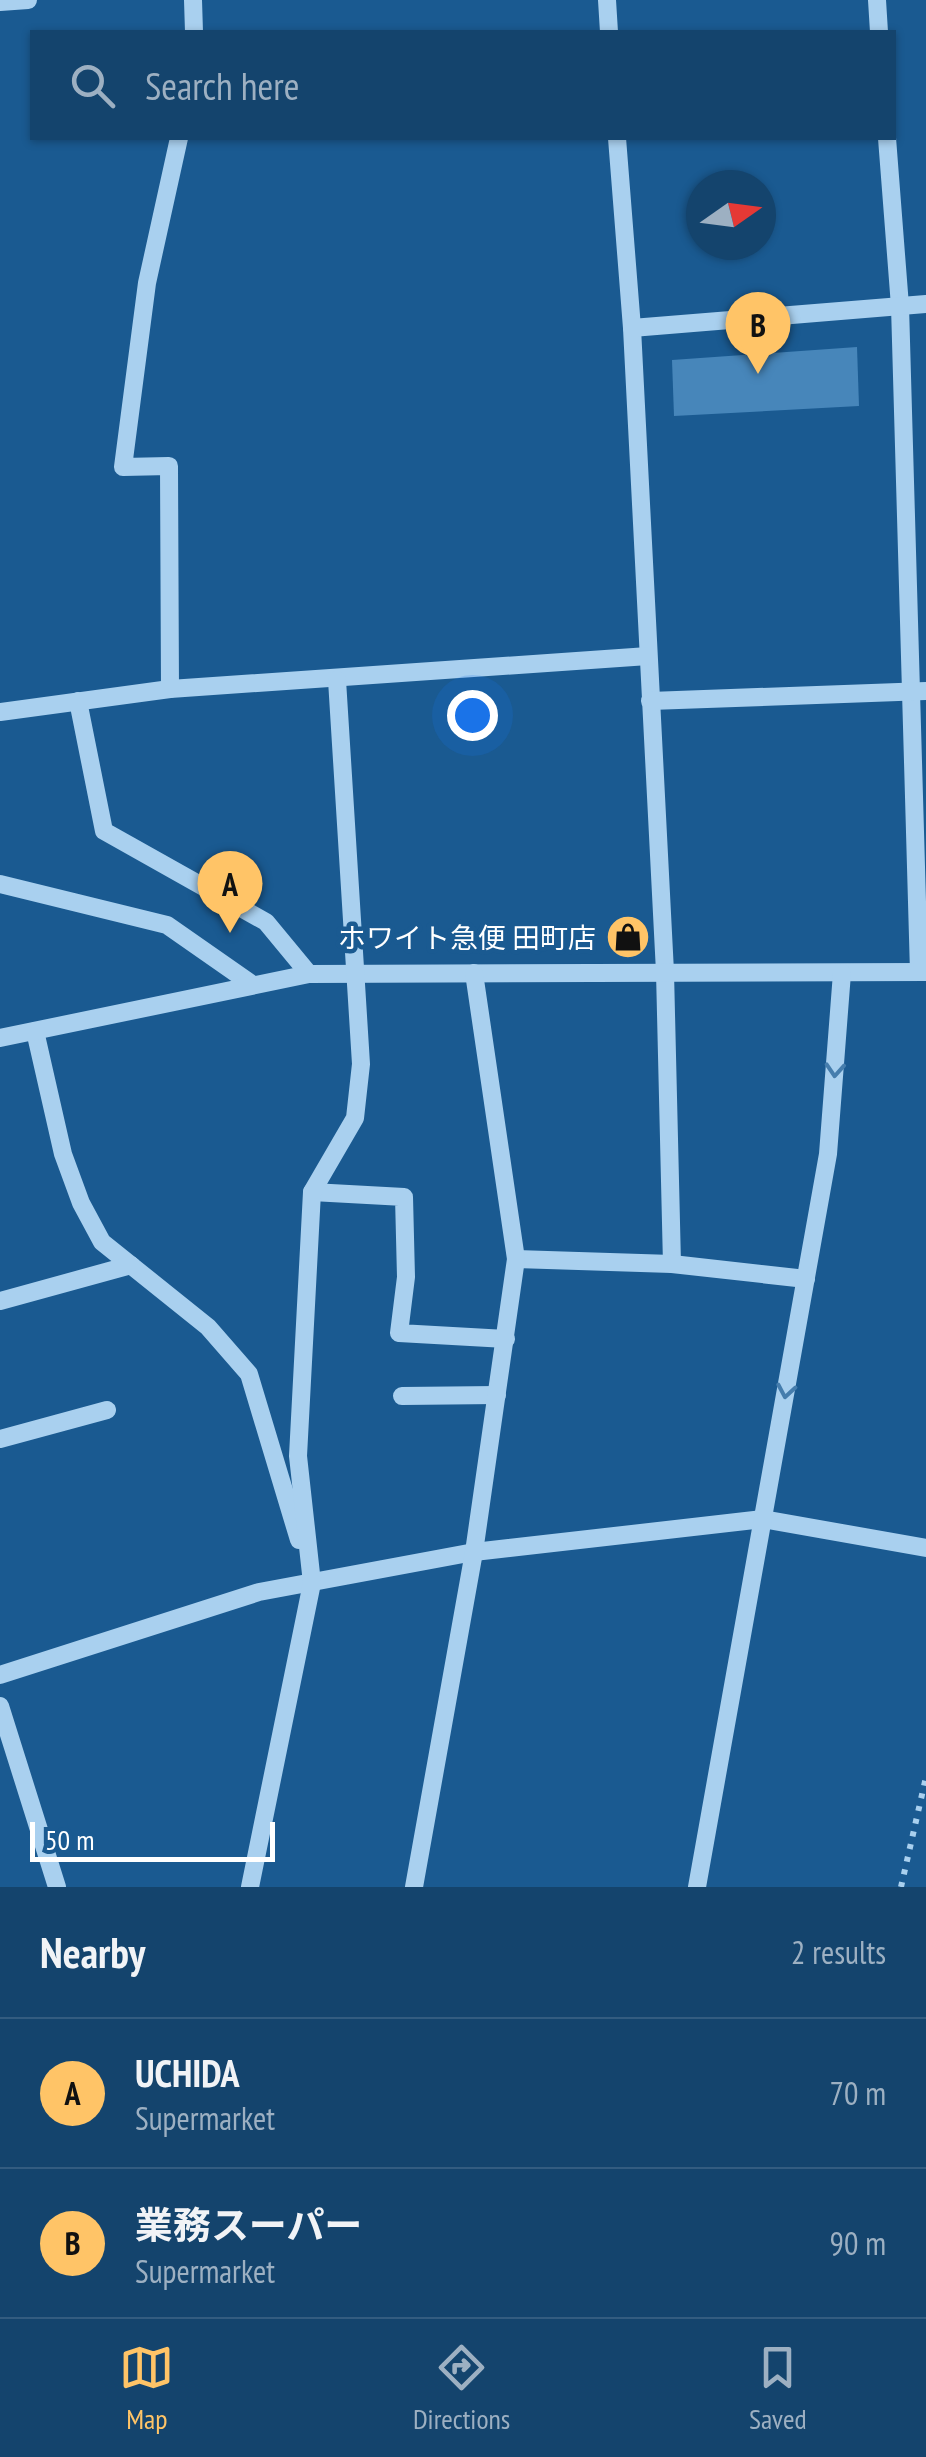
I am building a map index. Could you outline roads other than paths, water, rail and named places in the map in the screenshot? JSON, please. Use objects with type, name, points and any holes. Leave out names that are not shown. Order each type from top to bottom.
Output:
[{"type":"street","points":[[0,2],[28,0]]},
{"type":"street","points":[[192,0],[194,30]]},
{"type":"street","points":[[607,0],[609,30]]},
{"type":"street","points":[[877,0],[879,30]]},
{"type":"street","points":[[170,690],[169,466],[123,467],[148,284],[179,140]]},
{"type":"street","points":[[617,140],[632,328],[665,972],[672,1264]]},
{"type":"street","points":[[0,1038],[309,974],[922,972],[920,691],[887,140]]},
{"type":"street","points":[[632,328],[926,304]]},
{"type":"street","points":[[0,712],[170,690],[648,656]]},
{"type":"street","points":[[250,1887],[312,1582],[298,1456],[312,1192],[355,1118],[360,1064],[336,680]]},
{"type":"street","points":[[650,702],[920,691]]},
{"type":"street","points":[[78,701],[104,832],[266,922],[309,974]]},
{"type":"street","points":[[0,884],[167,924],[253,986]]},
{"type":"street","points":[[696,1887],[828,1154],[842,973]]},
{"type":"street","points":[[414,1887],[474,1552],[516,1259],[474,974]]},
{"type":"street","points":[[35,1030],[64,1154],[81,1204],[102,1242],[208,1327],[249,1374],[312,1582]]},
{"type":"street","points":[[312,1192],[404,1197],[406,1277],[399,1333],[506,1339]]},
{"type":"street","points":[[516,1259],[672,1264],[806,1279]]},
{"type":"street","points":[[0,1301],[131,1265]]},
{"type":"street","points":[[402,1396],[497,1395]]},
{"type":"street","points":[[0,1439],[107,1410]]},
{"type":"street","points":[[0,1675],[259,1592],[474,1552],[763,1518],[926,1548]]},
{"type":"street","points":[[0,1706],[58,1887]]},
{"type":"place","name":"業務スーパー","points":[[758,374]]},
{"type":"place","name":"UCHIDA","points":[[230,933]]},
{"type":"place","name":"ホワイト急便 田町店","points":[[628,937]]}]
